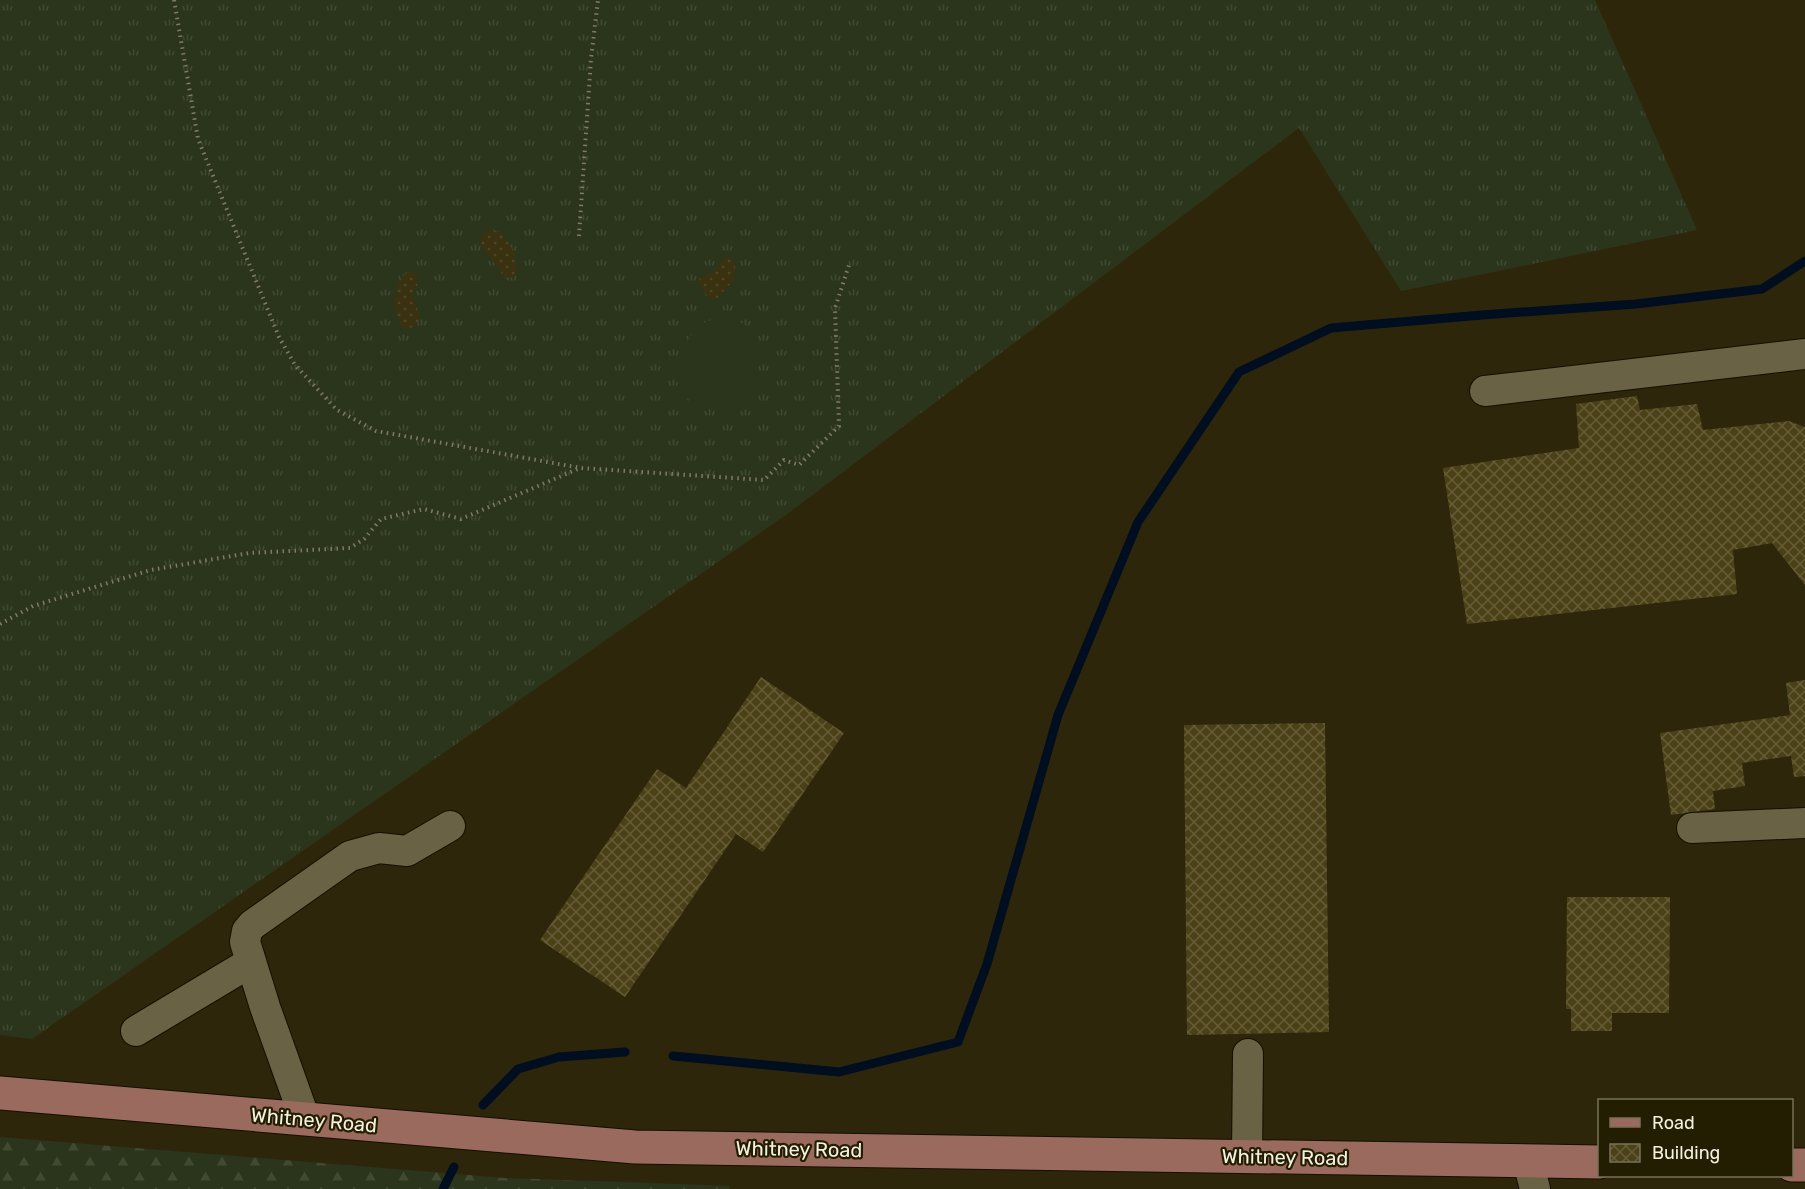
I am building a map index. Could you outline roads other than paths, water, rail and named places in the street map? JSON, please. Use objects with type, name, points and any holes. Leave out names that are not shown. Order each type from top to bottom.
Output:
[{"type":"main road","name":"Whitney Road","points":[[0,1094],[635,1147],[1247,1156],[1531,1175],[1598,1162]]},
{"type":"lane","points":[[1485,392],[1805,354]]},
{"type":"lane","points":[[1692,828],[1805,823]]},
{"type":"lane","points":[[305,1119],[251,962],[245,942],[247,932],[252,924],[350,856],[378,848],[407,851],[450,826]]},
{"type":"lane","points":[[136,1031],[251,962]]},
{"type":"lane","points":[[1247,1156],[1248,1054]]},
{"type":"waterway","points":[[673,1056],[839,1072],[958,1042],[987,964],[1058,715],[1138,522],[1239,372],[1331,328],[1636,304],[1762,289],[1805,261]]},
{"type":"waterway","points":[[483,1105],[518,1069],[559,1057],[625,1052]]},
{"type":"waterway","points":[[443,1189],[454,1167]]}]
